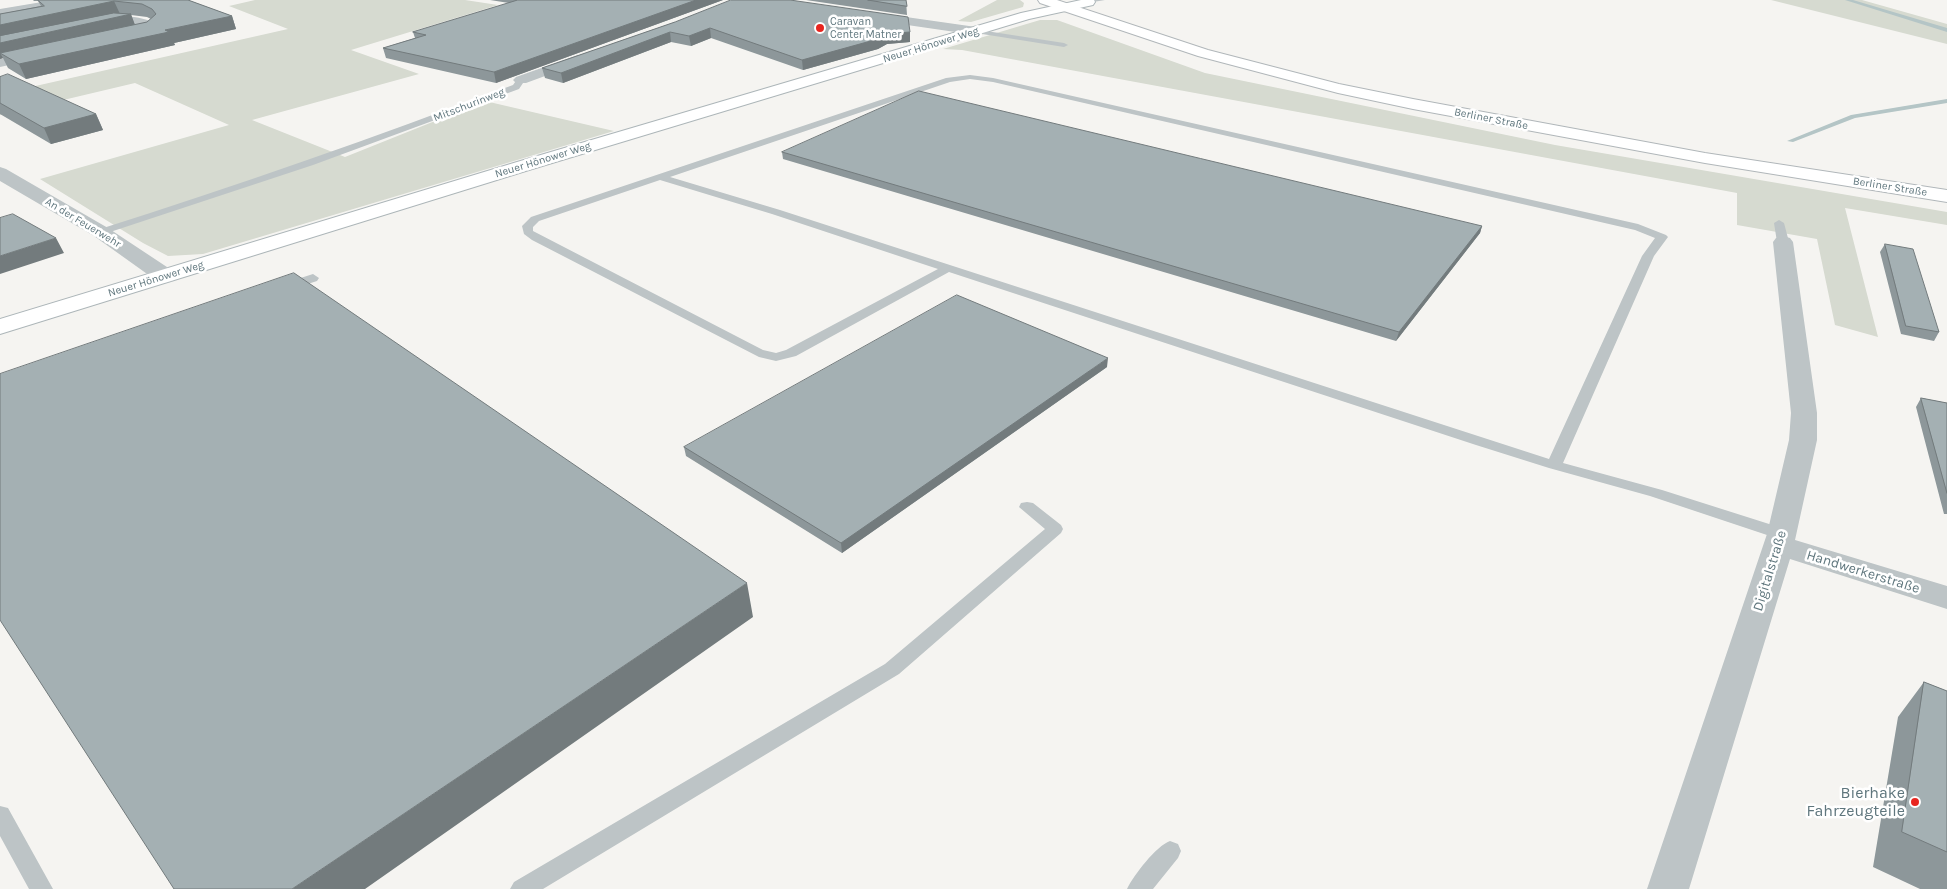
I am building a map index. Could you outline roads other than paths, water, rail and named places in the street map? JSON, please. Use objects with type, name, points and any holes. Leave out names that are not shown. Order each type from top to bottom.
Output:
[{"type":"main road","name":"Berliner Straße","points":[[1044,0],[1203,53],[1338,88],[1413,104],[1705,158],[1947,196]]},
{"type":"main road","name":"Berliner Straße","points":[[1091,1],[1172,32],[1222,46],[1279,61],[1424,93],[1565,120],[1947,181]]},
{"type":"main road","name":"Neuer Hönower Weg","points":[[0,327],[523,166],[1026,16],[1091,1]]},
{"type":"street","points":[[5,12],[11,7],[32,0]]},
{"type":"street","points":[[5,12],[76,0]]},
{"type":"street","points":[[858,14],[976,31]]},
{"type":"street","points":[[83,28],[120,20],[134,20],[152,27],[148,31],[111,39]]},
{"type":"street","points":[[3,70],[55,51]]},
{"type":"street","name":"Mitschurinweg","points":[[521,80],[591,54]]},
{"type":"street","name":"An der Feuerwehr","points":[[0,173],[101,232],[165,276]]},
{"type":"street","name":"Digitalstraße","points":[[1668,889],[1780,540],[1804,440],[1804,413],[1781,233]]},
{"type":"street","name":"Handwerkerstraße","points":[[1780,540],[1947,598]]},
{"type":"lane","points":[[976,31],[1064,45]]},
{"type":"lane","points":[[948,268],[790,352],[776,357],[759,353],[528,232],[527,226],[535,219],[949,80],[970,77],[1002,82],[1628,224],[1662,237],[1648,256],[1554,465]]},
{"type":"lane","name":"Mitschurinweg","points":[[101,232],[195,203],[337,154],[516,87],[521,80]]},
{"type":"lane","points":[[660,177],[776,212],[1554,465],[1656,493],[1780,540]]},
{"type":"lane","points":[[275,291],[313,278]]},
{"type":"lane","points":[[522,889],[892,669],[1055,529],[1027,506]]},
{"type":"lane","points":[[0,815],[41,889]]},
{"type":"lane","points":[[1139,889],[1170,851]]},
{"type":"waterway","points":[[1848,0],[1947,30]]},
{"type":"waterway","points":[[1791,141],[1853,116],[1947,101]]},
{"type":"place","name":"Caravan Center Matner","points":[[820,28]]},
{"type":"place","name":"Bierhake Fahrzeugteile","points":[[1915,802]]}]
